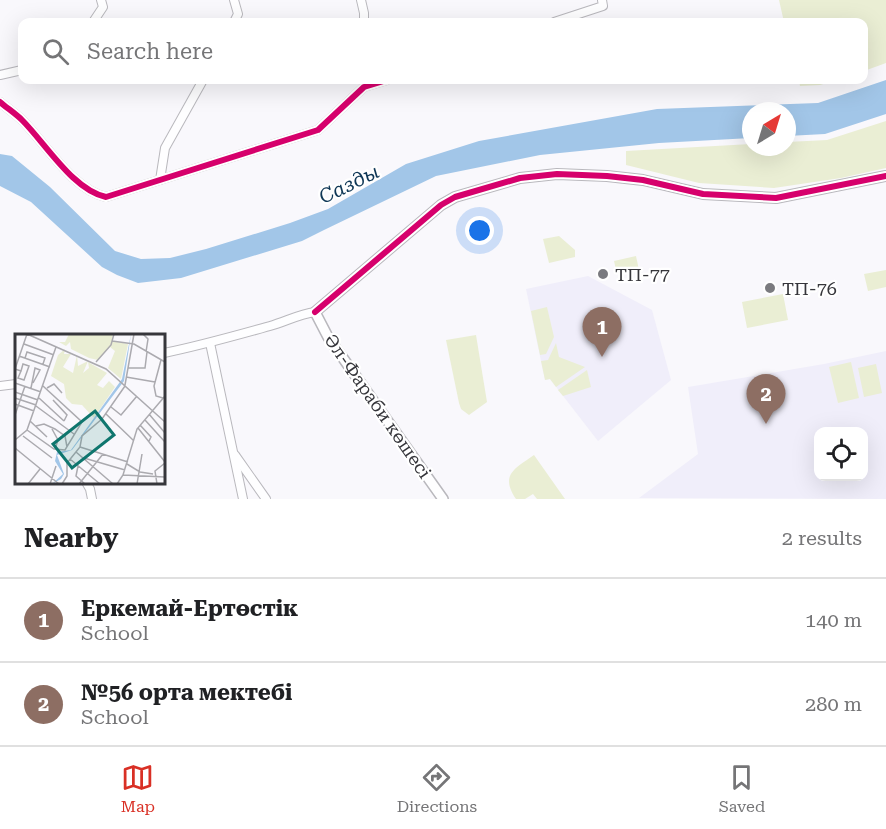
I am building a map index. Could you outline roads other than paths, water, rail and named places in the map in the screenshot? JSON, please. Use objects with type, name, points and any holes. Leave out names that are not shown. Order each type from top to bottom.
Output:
[{"type":"street","points":[[96,18],[103,6],[101,0]]},
{"type":"street","points":[[234,0],[238,14],[236,18]]},
{"type":"street","points":[[361,0],[364,18]]},
{"type":"street","points":[[564,18],[603,3]]},
{"type":"street","points":[[0,75],[18,71]]},
{"type":"street","points":[[160,180],[165,148],[201,84]]},
{"type":"street","points":[[0,102],[21,119],[79,184],[106,197],[318,130],[361,84]]},
{"type":"street","points":[[165,353],[210,343],[315,312],[441,205],[455,197],[524,177],[557,174],[607,176],[643,180],[703,194],[776,198],[886,176]]},
{"type":"street","name":"Әл-Фараби көшесі","points":[[315,312],[328,337],[443,499]]},
{"type":"street","points":[[210,343],[243,499]]},
{"type":"street","points":[[0,386],[15,384]]},
{"type":"street","points":[[232,452],[266,499]]},
{"type":"street","points":[[87,484],[92,499]]},
{"type":"water","points":[[886,80],[886,114],[825,134],[796,136],[796,104],[818,103]]},
{"type":"water","points":[[742,106],[742,138],[659,143],[540,155],[436,176],[302,241],[181,278],[138,283],[117,275],[102,267],[31,202],[0,186],[0,154],[12,156],[50,187],[115,251],[141,259],[170,258],[290,223],[328,209],[406,164],[479,141],[657,109]]},
{"type":"place","name":"ТП-77","points":[[603,274]]},
{"type":"place","name":"ТП-76","points":[[770,288]]},
{"type":"place","name":"Еркемай-Ертөстік","points":[[602,357]]},
{"type":"place","name":"№56 орта мектебі","points":[[766,424]]},
{"type":"water label","name":"Сазды","points":[[349,184]]}]
